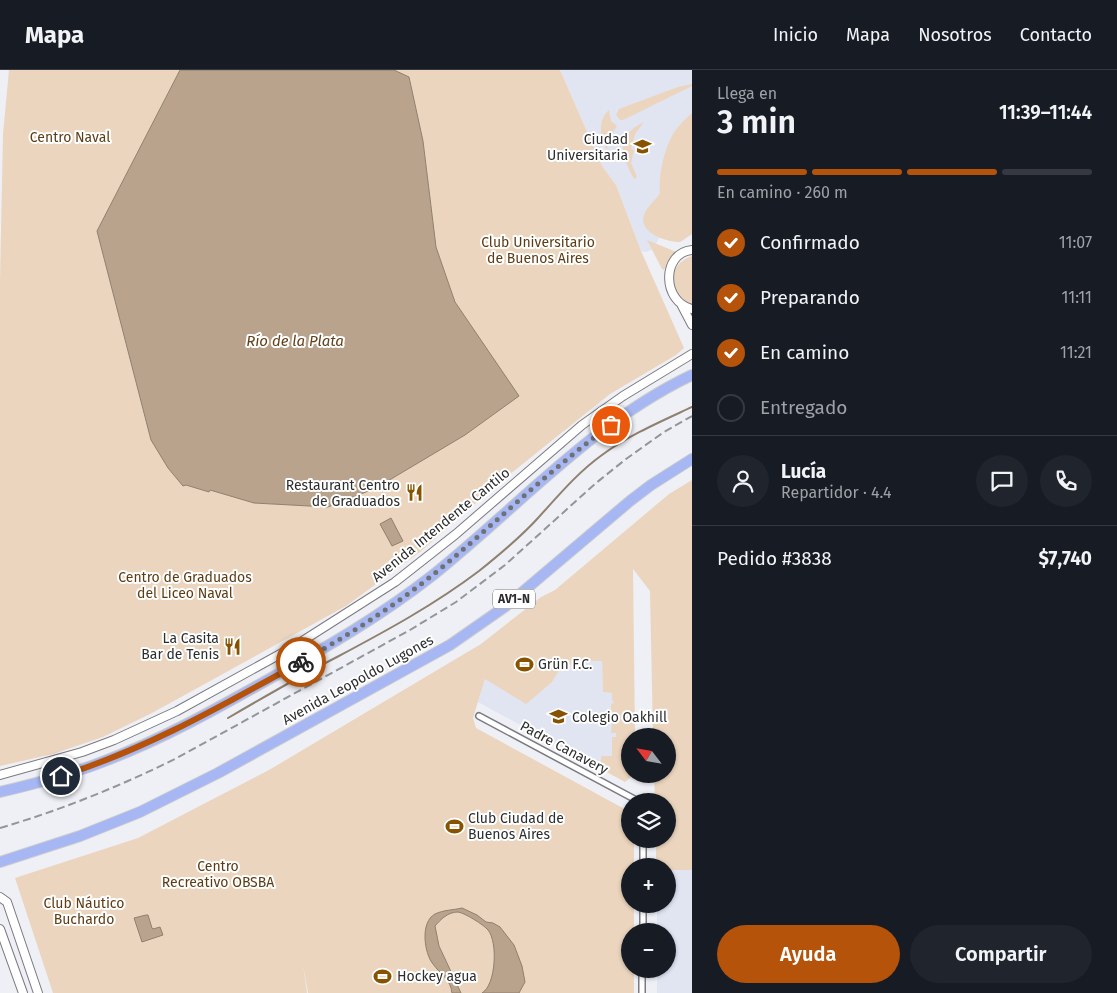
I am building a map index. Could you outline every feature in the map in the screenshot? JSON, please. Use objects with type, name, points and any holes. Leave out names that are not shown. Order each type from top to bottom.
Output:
[{"type":"highway","points":[[0,792],[83,769],[154,741],[341,639],[391,606],[431,576],[596,436],[627,414],[690,376]]},
{"type":"highway","name":"Avenida Leopoldo Lugones","points":[[0,862],[80,836],[140,812],[227,769],[450,645],[506,606],[610,516],[651,485],[692,459]]},
{"type":"highway","points":[[675,469],[692,464]]},
{"type":"street","points":[[692,250],[684,252],[676,259],[671,267],[669,276],[671,292],[681,304],[692,325]]},
{"type":"street","points":[[681,304],[692,309]]},
{"type":"street","name":"Avenida Intendente Cantilo","points":[[0,775],[82,752],[114,740],[177,710],[310,637],[373,598],[425,560],[557,446],[600,412],[692,354]]},
{"type":"street","name":"Padre Canavery","points":[[479,716],[623,793]]},
{"type":"street","points":[[0,897],[7,902],[38,993]]},
{"type":"street","points":[[0,929],[23,993]]},
{"type":"street","points":[[642,978],[642,993]]},
{"type":"shaded area","name":"Ciudad Universitaria","points":[[560,70],[692,70],[692,234],[680,242],[659,238],[653,249],[646,252],[641,251],[616,185],[602,166]]},
{"type":"shaded area","name":"Colegio Oakhill","points":[[578,661],[602,661],[603,692],[612,693],[614,704],[612,704],[612,733],[616,733],[616,737],[612,737],[612,756],[601,756],[601,769],[478,702],[485,679],[552,682],[564,662],[570,665]]},
{"type":"shaded area","points":[[676,870],[692,870],[692,993],[657,993],[657,978],[676,978],[676,923],[657,923],[657,913],[676,913]]},
{"type":"green space","points":[[9,70],[180,70],[97,231],[151,440],[168,468],[183,486],[186,485],[208,492],[210,490],[254,503],[327,507],[376,488],[465,435],[518,396],[455,302],[436,247],[423,141],[409,77],[394,70],[560,70],[602,166],[616,185],[641,251],[684,348],[676,355],[610,394],[499,483],[420,552],[346,606],[152,713],[103,737],[53,754],[0,766],[0,281],[3,134]]},
{"type":"green space","points":[[692,84],[692,86],[623,120],[620,120],[616,115],[619,109],[678,87]]},
{"type":"green space","points":[[609,110],[611,121],[617,126],[609,139],[607,150],[601,124]]},
{"type":"green space","points":[[692,113],[692,234],[680,242],[674,242],[661,238],[649,231],[643,221],[647,209],[660,193],[663,161],[671,137]]},
{"type":"green space","points":[[644,122],[635,134],[631,149],[634,150],[631,163],[637,177],[634,179],[626,162],[623,147],[624,140],[634,128]]},
{"type":"green space","points":[[647,240],[674,251],[675,253],[668,261],[664,270],[662,269]]},
{"type":"green space","points":[[692,256],[692,306],[678,295],[674,288],[673,280],[677,266],[683,260]]},
{"type":"green space","points":[[692,480],[692,870],[676,870],[676,858],[656,858],[656,848],[676,848],[676,793],[655,793],[654,783],[676,783],[676,728],[653,728],[650,591],[633,569],[635,728],[621,728],[621,780],[601,769],[601,756],[612,756],[612,737],[616,737],[616,733],[611,733],[613,720],[611,719],[611,704],[614,703],[612,693],[603,692],[602,661],[578,661],[570,665],[564,663],[552,682],[526,704],[485,679],[473,718],[476,728],[621,807],[621,848],[634,848],[634,858],[621,858],[621,913],[634,913],[634,923],[621,923],[621,978],[634,978],[634,993],[308,993],[303,965],[307,993],[53,993],[15,878],[138,838],[269,770],[481,644],[541,597],[555,590],[669,494]]},
{"type":"water","name":"Río de la Plata","points":[[180,70],[394,70],[409,77],[423,141],[436,247],[455,302],[519,396],[465,435],[376,488],[328,507],[254,503],[210,490],[209,492],[186,485],[183,486],[168,468],[151,440],[97,231]]},
{"type":"water","points":[[391,518],[403,541],[392,546],[380,524]]},
{"type":"water","points":[[462,908],[477,915],[486,922],[500,927],[514,945],[522,966],[525,982],[519,993],[482,993],[487,988],[493,973],[494,953],[491,936],[483,925],[470,917],[454,912],[442,918],[435,926],[439,946],[461,993],[452,993],[447,981],[427,953],[425,930],[430,918],[435,914]]},
{"type":"water","points":[[148,915],[152,928],[160,927],[163,935],[142,942],[134,918]]},
{"type":"waterway","points":[[228,718],[392,627],[445,595],[479,571],[509,546],[576,477],[602,455],[634,435],[692,407]]},
{"type":"railway","points":[[0,828],[45,814],[89,797],[175,759],[410,630],[456,602],[505,565],[596,483],[626,459],[664,432],[692,416]]},
{"type":"way so far","points":[[301,662],[356,630],[418,586],[569,457],[611,425]]},
{"type":"place","name":"Ciudad Universitaria","points":[[642,147]]},
{"type":"place","name":"Restaurant Centro de Graduados","points":[[414,493]]},
{"type":"place","name":"La Casita Bar de Tenis","points":[[233,646]]},
{"type":"place","name":"Grün F.C.","points":[[524,664]]},
{"type":"place","name":"Colegio Oakhill","points":[[558,717]]},
{"type":"place","name":"Club Ciudad de Buenos Aires","points":[[454,826]]},
{"type":"place","name":"Hockey agua","points":[[383,976]]},
{"type":"route","points":[[61,776],[119,756],[173,732],[301,662]]},
{"type":"park label","name":"Centro Naval","points":[[70,137]]},
{"type":"park label","name":"Club Universitario de Buenos Aires","points":[[538,250]]},
{"type":"park label","name":"Centro de Graduados del Liceo Naval","points":[[185,586]]},
{"type":"park label","name":"Centro Recreativo OBSBA","points":[[218,874]]},
{"type":"park label","name":"Club Náutico Buchardo","points":[[84,912]]}]
